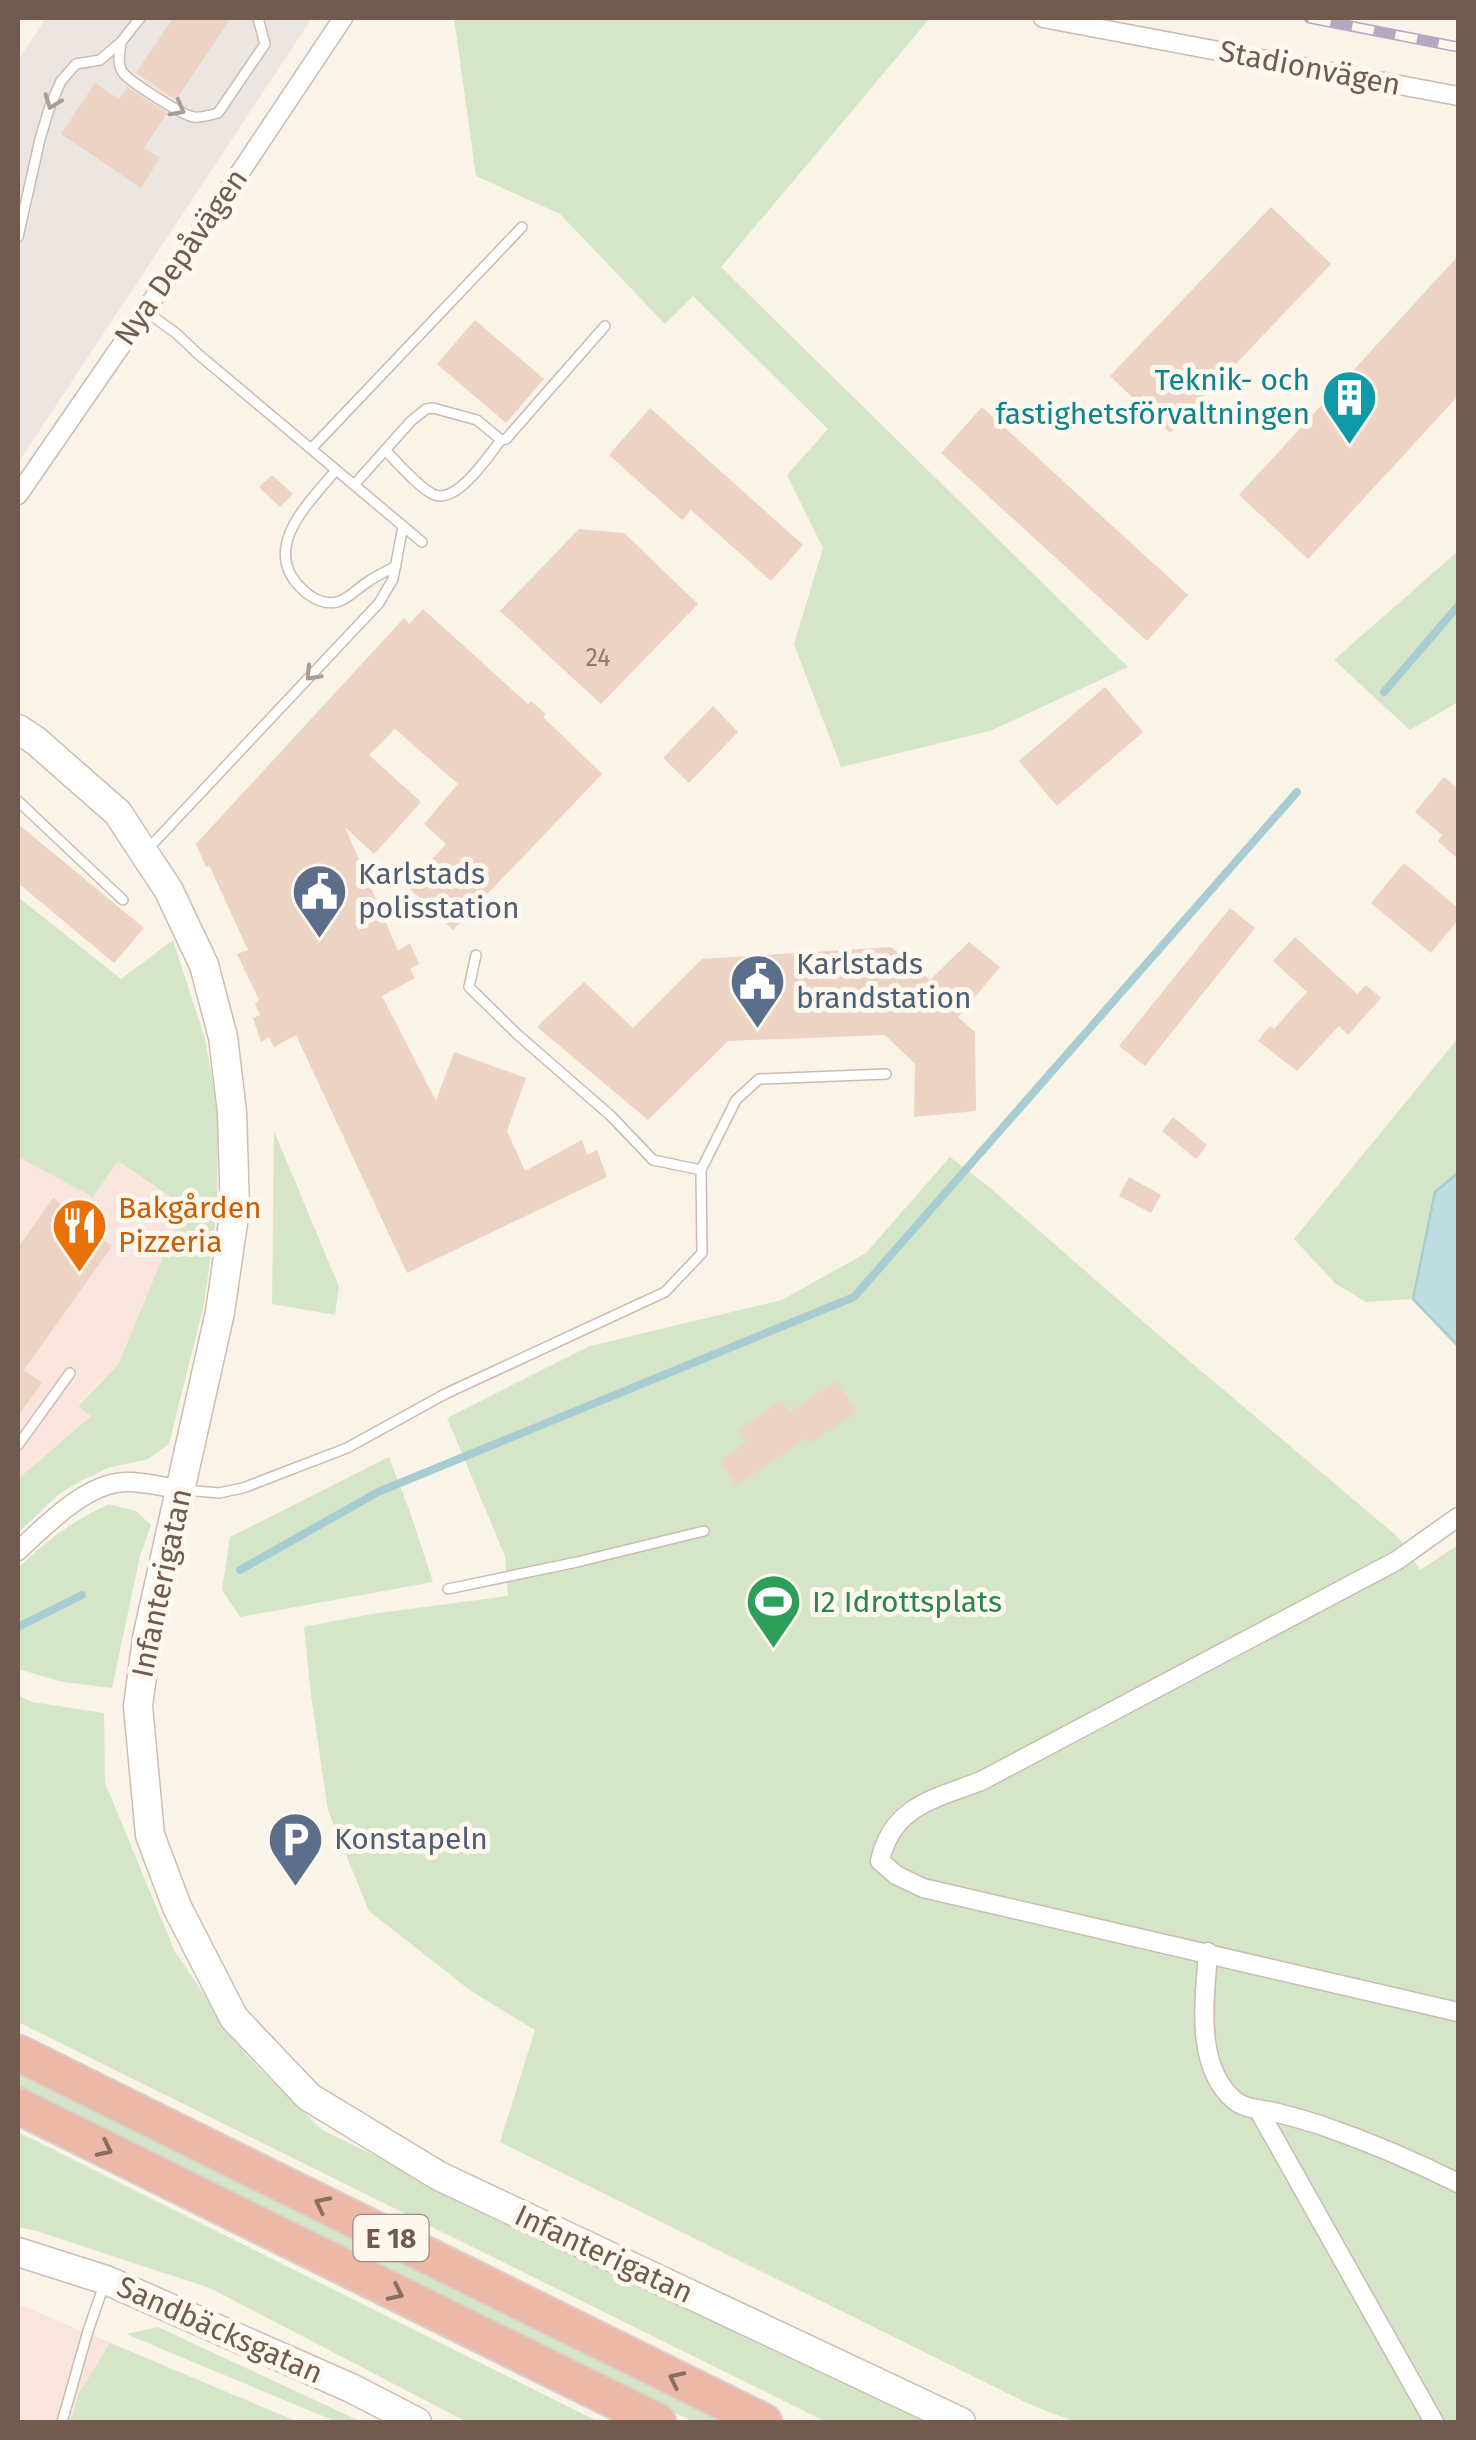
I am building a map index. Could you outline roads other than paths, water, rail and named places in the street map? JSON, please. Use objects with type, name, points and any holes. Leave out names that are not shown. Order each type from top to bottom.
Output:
[{"type":"highway","name":"E 18","points":[[18,2053],[764,2422]]},
{"type":"highway","name":"E 18","points":[[18,2106],[658,2422]]},
{"type":"street","name":"Nya Depåvägen","points":[[20,488],[223,198],[343,18]]},
{"type":"street","name":"Stadionvägen","points":[[1043,18],[1458,96]]},
{"type":"street","name":"Infanterigatan","points":[[18,728],[153,844],[168,888],[204,965],[223,1037],[232,1112],[235,1209],[220,1312],[147,1638],[138,1706],[150,1834],[177,1907],[234,2018],[309,2098],[439,2176],[961,2422]]},
{"type":"street","points":[[18,1550],[54,1518],[99,1488],[122,1481],[182,1490]]},
{"type":"street","points":[[1458,1517],[1396,1561],[980,1781],[920,1804],[897,1821],[884,1843],[880,1862],[923,1888],[1458,2012]]},
{"type":"street","points":[[1208,1952],[1205,2026],[1212,2064],[1234,2100],[1242,2106],[1350,2136],[1458,2183]]},
{"type":"street","points":[[1258,2109],[1434,2422]]},
{"type":"street","name":"Sandbäcksgatan","points":[[18,2252],[106,2280],[351,2388],[417,2422]]},
{"type":"lane","points":[[18,238],[40,139],[61,81],[76,64],[100,60],[140,18]]},
{"type":"lane","points":[[121,42],[118,61],[124,74],[180,113],[206,117],[218,113],[265,44],[258,18]]},
{"type":"lane","points":[[312,450],[522,227]]},
{"type":"lane","points":[[144,310],[422,542]]},
{"type":"lane","points":[[386,452],[429,491],[442,496],[452,492],[470,480],[501,440],[512,435],[605,326]]},
{"type":"lane","points":[[354,485],[426,409],[477,420],[501,440]]},
{"type":"lane","points":[[336,470],[288,534],[288,565],[295,582],[319,601],[333,602],[396,566]]},
{"type":"lane","points":[[153,844],[379,602],[396,566],[403,526]]},
{"type":"lane","points":[[18,801],[123,900]]},
{"type":"lane","points":[[476,954],[469,987],[518,1035],[611,1116],[653,1160],[701,1170]]},
{"type":"lane","points":[[182,1490],[219,1494],[243,1488],[347,1448],[445,1394],[665,1292],[702,1253],[701,1170],[736,1100],[759,1080],[886,1074]]},
{"type":"lane","points":[[18,1445],[70,1373]]},
{"type":"lane","points":[[448,1589],[704,1531]]},
{"type":"lane","points":[[62,2422],[106,2280]]},
{"type":"water","points":[[1458,1173],[1458,1346],[1413,1299],[1435,1192]]},
{"type":"waterway","points":[[1384,692],[1458,606]]},
{"type":"waterway","points":[[240,1570],[378,1492],[854,1297],[1297,792]]},
{"type":"waterway","points":[[18,1627],[82,1595]]},
{"type":"railway","points":[[1309,18],[1458,47]]},
{"type":"place","name":"Teknik- och fastighetsförvaltningen","points":[[1349,446]]},
{"type":"place","name":"Karlstads polisstation","points":[[319,940]]},
{"type":"place","name":"Karlstads brandstation","points":[[757,1030]]},
{"type":"place","name":"Bakgården Pizzeria","points":[[79,1274]]},
{"type":"place","name":"I2 Idrottsplats","points":[[773,1651]]},
{"type":"place","name":"Konstapeln","points":[[295,1888]]}]
